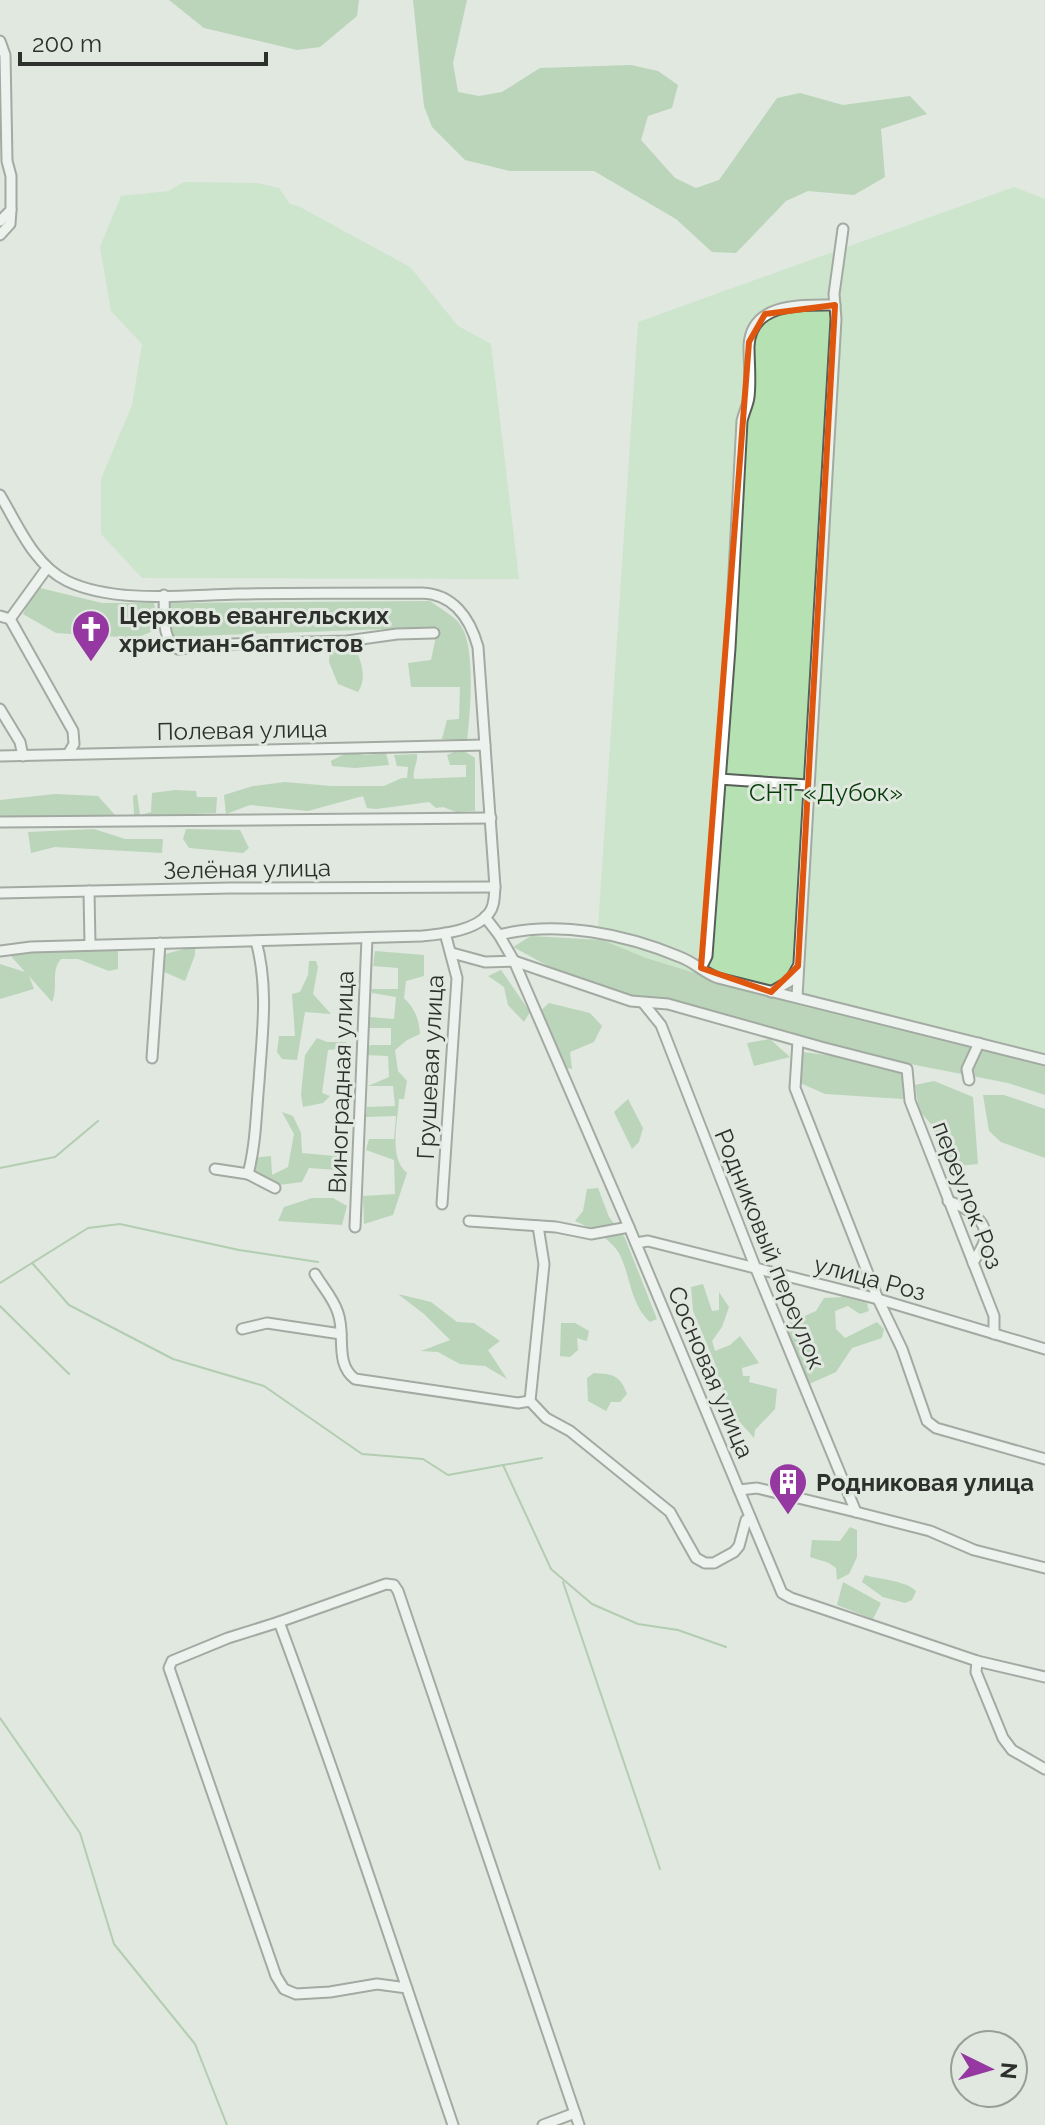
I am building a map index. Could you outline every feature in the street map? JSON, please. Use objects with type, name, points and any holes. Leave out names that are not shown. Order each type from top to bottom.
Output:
[{"type":"street","points":[[0,41],[5,55],[4,162],[11,176],[10,224],[0,235]]},
{"type":"street","points":[[0,221],[11,210]]},
{"type":"street","points":[[797,997],[836,335],[835,305],[843,229]]},
{"type":"street","points":[[701,968],[707,956],[730,648],[742,421],[750,393],[749,342],[758,320],[777,310],[800,305],[835,305]]},
{"type":"street","points":[[0,495],[47,568],[66,580],[107,592],[164,595],[422,593],[446,597],[464,616],[475,636],[495,887],[493,906],[485,917],[445,933],[0,951]]},
{"type":"street","points":[[47,568],[5,617],[73,731],[74,744],[68,754]]},
{"type":"street","points":[[164,595],[168,639],[178,649],[231,644],[347,641],[434,633]]},
{"type":"street","points":[[0,709],[20,742],[23,756]]},
{"type":"street","name":"Полевая улица","points":[[0,756],[485,745]]},
{"type":"street","points":[[719,779],[808,785]]},
{"type":"street","points":[[0,822],[491,818]]},
{"type":"street","name":"Зелёная улица","points":[[0,893],[495,887]]},
{"type":"street","points":[[89,891],[90,945]]},
{"type":"street","name":"Сосновая улица","points":[[485,917],[514,961],[782,1593],[977,1661],[1045,1677]]},
{"type":"street","points":[[499,935],[535,928],[606,935],[662,950],[718,978],[1045,1060]]},
{"type":"street","name":"Грушевая улица","points":[[442,1204],[457,978],[445,933]]},
{"type":"street","name":"Виноградная улица","points":[[355,1227],[367,938]]},
{"type":"street","points":[[248,1174],[254,1148],[265,997],[262,962],[256,941]]},
{"type":"street","points":[[152,1058],[160,943]]},
{"type":"street","points":[[452,953],[485,962],[514,961],[631,1001],[668,1004],[798,1041],[795,1088],[878,1299],[902,1349],[923,1413],[931,1425],[1045,1459]]},
{"type":"street","points":[[771,992],[790,981],[798,966]]},
{"type":"street","name":"Родниковый переулок","points":[[644,1004],[661,1025],[756,1269],[856,1512]]},
{"type":"street","name":"переулок Роз","points":[[798,1041],[907,1069],[910,1101],[994,1316],[994,1334]]},
{"type":"street","points":[[969,1080],[967,1069],[979,1043]]},
{"type":"street","points":[[215,1169],[248,1174],[275,1188]]},
{"type":"street","points":[[948,1201],[962,1207],[982,1224],[985,1238],[973,1263]]},
{"type":"street","points":[[469,1221],[591,1234],[629,1227]]},
{"type":"street","points":[[538,1226],[544,1264],[530,1401],[546,1418],[570,1431],[670,1512],[696,1558],[705,1563],[714,1563],[734,1552],[750,1517]]},
{"type":"street","name":"улица Роз","points":[[636,1243],[648,1241],[878,1299],[1045,1349]]},
{"type":"street","points":[[315,1274],[339,1313],[343,1362],[355,1379],[518,1403],[530,1401]]},
{"type":"street","points":[[242,1329],[267,1323],[341,1334]]},
{"type":"street","points":[[739,1490],[757,1488],[856,1512],[930,1531],[974,1550],[1045,1568]]},
{"type":"street","points":[[407,1988],[377,1984],[296,1994],[284,1989],[276,1976],[169,1664],[228,1638],[386,1584],[394,1585],[398,1591],[579,2125]]},
{"type":"street","points":[[279,1622],[325,1745],[453,2125]]},
{"type":"street","points":[[977,1661],[976,1672],[1003,1738],[1012,1750],[1045,1769]]},
{"type":"street","points":[[543,2125],[575,2113]]},
{"type":"highlighted area","points":[[835,305],[798,966],[771,992],[701,968],[749,342],[765,314]]},
{"type":"green space","points":[[169,0],[359,0],[357,16],[320,47],[297,50],[204,28]]},
{"type":"green space","points":[[413,0],[467,0],[453,63],[458,92],[479,96],[502,92],[540,68],[631,65],[658,71],[678,85],[672,108],[648,116],[641,140],[675,178],[696,188],[719,180],[777,98],[800,93],[843,105],[910,96],[927,114],[881,129],[885,177],[854,195],[808,191],[786,201],[736,253],[712,252],[676,219],[594,171],[510,171],[465,160],[432,127],[424,106]]},
{"type":"green space","points":[[184,182],[257,183],[279,188],[290,204],[410,267],[458,326],[491,344],[519,579],[142,578],[101,534],[101,479],[132,405],[142,344],[111,311],[100,247],[121,196],[169,191]]},
{"type":"green space","name":"СНТ «Дубок»","points":[[1014,187],[1045,199],[1045,1080],[596,958],[638,322]]},
{"type":"green space","points":[[36,587],[102,603],[154,603],[158,629],[136,638],[56,633],[23,614]]},
{"type":"green space","points":[[430,601],[455,619],[466,636],[471,682],[467,741],[442,739],[447,720],[459,719],[460,687],[411,687],[408,663],[431,660],[438,627],[171,637],[165,608],[170,603]]},
{"type":"green space","points":[[356,647],[363,675],[358,692],[338,684],[329,662],[330,648]]},
{"type":"green space","points":[[461,749],[475,758],[475,811],[456,812],[436,808],[429,802],[367,808],[363,796],[308,811],[250,805],[226,814],[224,795],[253,786],[285,782],[384,786],[407,778],[408,767],[397,766],[394,755],[417,754],[414,779],[466,777],[466,765],[450,765],[447,755]]},
{"type":"green space","points":[[348,752],[365,755],[386,753],[389,765],[355,768],[332,766],[331,761]]},
{"type":"green space","points":[[196,791],[197,797],[217,797],[216,813],[0,822],[0,800],[55,794],[98,796],[115,815],[134,815],[133,796],[137,794],[140,815],[151,812],[152,793]]},
{"type":"green space","points":[[94,829],[125,839],[163,839],[162,853],[55,847],[31,853],[28,832]]},
{"type":"green space","points":[[186,829],[240,830],[249,848],[243,853],[189,848],[183,839]]},
{"type":"green space","points":[[531,936],[602,940],[646,958],[798,1005],[1045,1067],[1045,1095],[1008,1083],[874,1057],[746,1020],[604,996],[513,947]]},
{"type":"green space","points":[[195,946],[195,955],[185,981],[162,971],[162,955]]},
{"type":"green space","points":[[118,948],[118,969],[109,971],[78,959],[61,959],[56,969],[52,1002],[29,976],[34,989],[0,999],[0,964],[25,972],[10,955],[33,949]]},
{"type":"green space","points":[[375,951],[424,955],[424,976],[406,981],[404,998],[416,1014],[420,1034],[395,1050],[398,1071],[407,1081],[404,1099],[399,1099],[396,1149],[401,1166],[407,1173],[393,1215],[364,1224],[363,1196],[395,1194],[394,1160],[366,1150],[369,1139],[394,1139],[396,1116],[366,1117],[367,1107],[395,1106],[393,1086],[368,1086],[389,1077],[388,1056],[365,1055],[370,1045],[391,1045],[391,1028],[369,1028],[370,1017],[394,1019],[396,997],[372,993],[371,989],[398,989],[398,968],[373,966]]},
{"type":"green space","points":[[309,961],[316,961],[318,967],[313,994],[331,1014],[305,1012],[297,1060],[282,1059],[277,1052],[279,1036],[295,1036],[292,994],[300,992],[308,975]]},
{"type":"green space","points":[[501,970],[530,1012],[524,1022],[508,1005],[504,987],[488,976]]},
{"type":"green space","points":[[549,1003],[590,1013],[602,1026],[594,1042],[570,1052],[572,1069],[560,1067],[537,1014]]},
{"type":"green space","points":[[317,1038],[327,1042],[346,1042],[345,1048],[328,1050],[322,1093],[330,1096],[323,1103],[303,1107],[301,1094],[305,1055]]},
{"type":"green space","points":[[770,1039],[790,1057],[754,1066],[747,1043]]},
{"type":"green space","points":[[803,1052],[841,1057],[902,1073],[903,1099],[825,1094],[798,1082]]},
{"type":"green space","points":[[934,1081],[973,1097],[978,1164],[947,1167],[932,1125],[919,1111],[915,1085]]},
{"type":"green space","points":[[983,1095],[1004,1095],[1045,1109],[1045,1158],[1001,1142],[989,1131]]},
{"type":"green space","points":[[628,1099],[643,1128],[639,1142],[632,1149],[614,1112]]},
{"type":"green space","points":[[282,1112],[293,1116],[301,1133],[302,1153],[345,1157],[345,1177],[339,1180],[338,1170],[309,1168],[302,1182],[271,1186],[253,1177],[252,1158],[271,1156],[272,1175],[288,1167],[294,1134]]},
{"type":"green space","points":[[598,1188],[609,1217],[625,1238],[657,1319],[650,1322],[638,1307],[616,1249],[600,1235],[575,1221],[583,1211],[587,1189]]},
{"type":"green space","points":[[312,1198],[333,1198],[347,1206],[342,1225],[278,1221],[284,1207]]},
{"type":"green space","points":[[703,1284],[712,1311],[719,1310],[719,1292],[729,1307],[722,1327],[712,1341],[715,1351],[730,1345],[740,1336],[759,1363],[742,1368],[743,1376],[750,1376],[749,1382],[777,1389],[775,1409],[755,1430],[754,1438],[737,1419],[724,1396],[715,1364],[693,1311],[691,1287]]},
{"type":"green space","points":[[398,1294],[431,1302],[457,1322],[474,1323],[500,1341],[488,1350],[507,1379],[485,1366],[460,1364],[438,1352],[421,1351],[450,1340]]},
{"type":"green space","points":[[844,1297],[867,1303],[869,1311],[860,1314],[848,1306],[835,1311],[836,1329],[845,1338],[877,1322],[884,1329],[882,1338],[852,1348],[836,1372],[807,1385],[784,1325],[816,1311],[824,1298]]},
{"type":"green space","points":[[561,1323],[575,1323],[589,1331],[587,1341],[577,1338],[578,1350],[570,1357],[560,1356]]},
{"type":"green space","points":[[594,1373],[615,1377],[627,1394],[620,1402],[611,1402],[606,1411],[588,1401],[587,1378]]},
{"type":"green space","points":[[850,1527],[857,1530],[857,1557],[849,1574],[837,1580],[836,1568],[810,1557],[812,1540],[840,1541]]},
{"type":"green space","points":[[865,1575],[899,1582],[916,1591],[912,1600],[905,1603],[883,1597],[862,1582]]},
{"type":"green space","points":[[843,1582],[881,1603],[873,1619],[837,1605]]},
{"type":"waterway","points":[[0,1168],[55,1157],[98,1121]]},
{"type":"waterway","points":[[0,1283],[88,1228],[120,1224],[239,1250],[318,1262]]},
{"type":"waterway","points":[[33,1264],[69,1305],[173,1359],[264,1386],[362,1454],[423,1459],[448,1475],[542,1458]]},
{"type":"waterway","points":[[0,1306],[69,1374]]},
{"type":"waterway","points":[[503,1465],[551,1569],[592,1604],[638,1624],[678,1630],[726,1647]]},
{"type":"waterway","points":[[563,1582],[660,1869]]},
{"type":"waterway","points":[[0,1718],[80,1833],[114,1944],[195,2044],[227,2125]]},
{"type":"place","name":"Церковь евангельских христиан-баптистов","points":[[91,663]]},
{"type":"place","name":"Родниковая улица","points":[[788,1516]]}]
